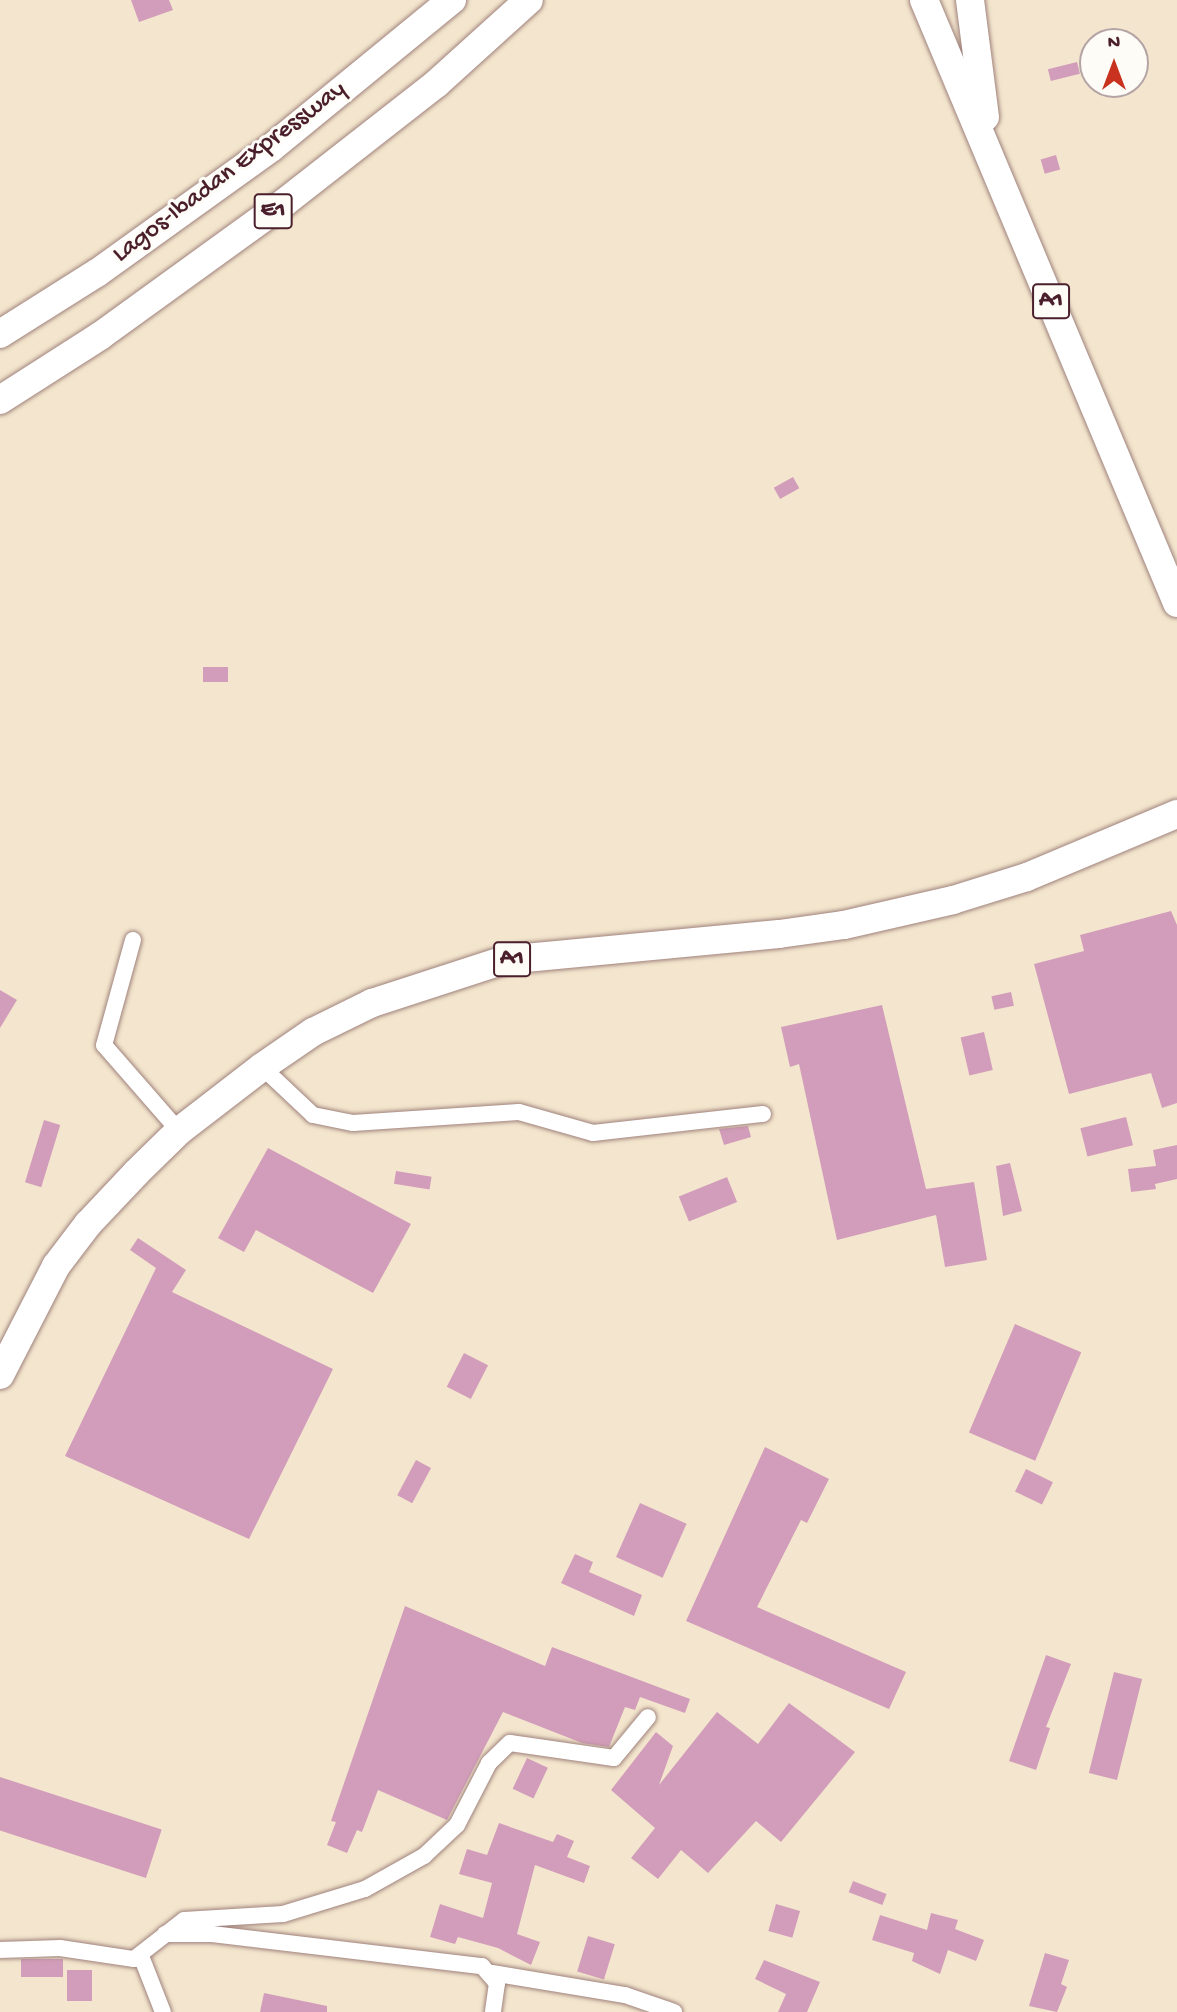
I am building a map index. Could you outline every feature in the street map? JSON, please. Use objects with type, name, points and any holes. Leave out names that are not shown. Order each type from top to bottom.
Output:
[{"type":"highway","name":"Lagos-Ibadan Expressway","points":[[0,334],[97,273],[271,148],[452,0]]},
{"type":"highway","name":"Lagos-Ibadan Expressway","points":[[0,400],[100,336],[285,202],[436,84],[529,0]]},
{"type":"highway","name":"A1","points":[[924,0],[1177,603]]},
{"type":"highway","points":[[970,0],[993,161]]},
{"type":"highway","name":"A1","points":[[0,1376],[56,1266],[88,1224],[179,1131],[262,1066],[313,1032],[372,1003],[492,963],[844,925],[1027,877],[1177,814]]},
{"type":"street","points":[[134,940],[104,1045],[179,1131]]},
{"type":"street","points":[[262,1066],[313,1115],[352,1123],[519,1111],[593,1133],[763,1114]]},
{"type":"street","points":[[0,1950],[60,1948],[125,1959],[141,1956],[165,1934],[198,1916],[283,1914],[365,1889],[425,1856],[457,1825],[489,1763],[510,1742],[611,1759],[648,1717]]},
{"type":"street","points":[[165,1934],[212,1934],[482,1966],[492,1973],[625,1995],[674,2012]]},
{"type":"street","points":[[141,1956],[163,2012]]},
{"type":"street","points":[[492,1973],[497,1983],[494,2012]]},
{"type":"building","points":[[131,0],[169,0],[173,10],[139,22]]},
{"type":"building","points":[[1077,62],[1079,74],[1051,81],[1048,69]]},
{"type":"building","points":[[1056,155],[1060,169],[1045,174],[1041,159]]},
{"type":"building","points":[[793,477],[799,488],[780,499],[774,488]]},
{"type":"building","points":[[203,667],[228,667],[228,682],[203,682]]},
{"type":"building","points":[[1171,911],[1177,925],[1177,1103],[1162,1108],[1151,1073],[1069,1094],[1034,964],[1084,951],[1080,935]]},
{"type":"building","points":[[0,990],[17,1000],[0,1028]]},
{"type":"building","points":[[1011,992],[1014,1006],[994,1010],[991,996]]},
{"type":"building","points":[[882,1005],[926,1189],[974,1182],[987,1260],[945,1267],[936,1215],[837,1240],[799,1064],[790,1067],[781,1027]]},
{"type":"building","points":[[984,1032],[993,1070],[969,1075],[961,1037]]},
{"type":"building","points":[[1126,1117],[1133,1145],[1087,1157],[1080,1128]]},
{"type":"building","points":[[44,1120],[60,1125],[41,1187],[25,1182]]},
{"type":"building","points":[[748,1126],[751,1137],[724,1145],[719,1129]]},
{"type":"building","points":[[1177,1145],[1177,1179],[1155,1184],[1156,1189],[1131,1192],[1128,1169],[1156,1166],[1153,1150]]},
{"type":"building","points":[[268,1148],[411,1224],[373,1293],[256,1230],[244,1252],[218,1238]]},
{"type":"building","points":[[1010,1163],[1022,1211],[1003,1216],[996,1166]]},
{"type":"building","points":[[396,1171],[432,1177],[430,1189],[394,1184]]},
{"type":"building","points":[[727,1177],[737,1202],[689,1222],[679,1196]]},
{"type":"building","points":[[138,1238],[186,1270],[172,1292],[333,1369],[249,1539],[65,1456],[156,1268],[130,1250]]},
{"type":"building","points":[[1015,1324],[1081,1352],[1035,1461],[969,1433]]},
{"type":"building","points":[[464,1353],[488,1365],[471,1399],[447,1387]]},
{"type":"building","points":[[765,1447],[829,1479],[807,1523],[801,1520],[757,1607],[906,1672],[889,1709],[686,1621]]},
{"type":"building","points":[[416,1460],[431,1468],[412,1503],[397,1495]]},
{"type":"building","points":[[1026,1469],[1053,1482],[1042,1505],[1015,1491]]},
{"type":"building","points":[[640,1503],[687,1524],[663,1578],[616,1557]]},
{"type":"building","points":[[575,1554],[593,1562],[589,1572],[642,1595],[634,1616],[561,1583]]},
{"type":"building","points":[[405,1606],[545,1666],[552,1647],[690,1699],[685,1713],[640,1697],[635,1710],[625,1707],[609,1747],[582,1743],[503,1712],[447,1820],[378,1790],[362,1832],[357,1830],[347,1853],[327,1845],[336,1822],[331,1821]]},
{"type":"building","points":[[1046,1655],[1071,1664],[1046,1727],[1050,1728],[1036,1770],[1009,1761]]},
{"type":"building","points":[[1114,1672],[1142,1679],[1117,1780],[1089,1773]]},
{"type":"building","points":[[789,1703],[855,1752],[781,1842],[756,1821],[708,1873],[681,1850],[658,1879],[631,1858],[655,1828],[611,1790],[656,1732],[673,1746],[659,1785],[717,1712],[758,1744]]},
{"type":"building","points":[[527,1758],[548,1768],[533,1799],[513,1789]]},
{"type":"building","points":[[0,1777],[162,1830],[146,1878],[0,1831]]},
{"type":"building","points":[[499,1823],[553,1842],[557,1834],[574,1841],[567,1857],[590,1866],[584,1883],[535,1865],[517,1934],[540,1942],[531,1965],[498,1948],[458,1937],[455,1944],[430,1937],[440,1904],[483,1918],[492,1883],[459,1874],[467,1849],[487,1855]]},
{"type":"building","points":[[853,1881],[887,1894],[882,1905],[849,1892]]},
{"type":"building","points":[[776,1904],[800,1911],[792,1938],[768,1931]]},
{"type":"building","points":[[931,1913],[958,1920],[955,1929],[984,1940],[976,1961],[948,1950],[940,1974],[912,1961],[914,1953],[872,1940],[880,1915],[927,1930]]},
{"type":"building","points":[[588,1936],[615,1944],[604,1980],[577,1971]]},
{"type":"building","points":[[1045,1953],[1069,1960],[1061,1984],[1067,1987],[1057,2012],[1029,2006]]},
{"type":"building","points":[[21,1959],[63,1959],[63,1977],[21,1977]]},
{"type":"building","points":[[764,1960],[820,1982],[807,2012],[778,2012],[786,1994],[755,1979]]},
{"type":"building","points":[[67,1970],[92,1970],[92,2001],[67,2001]]},
{"type":"building","points":[[264,1993],[327,2006],[327,2012],[260,2012]]}]
